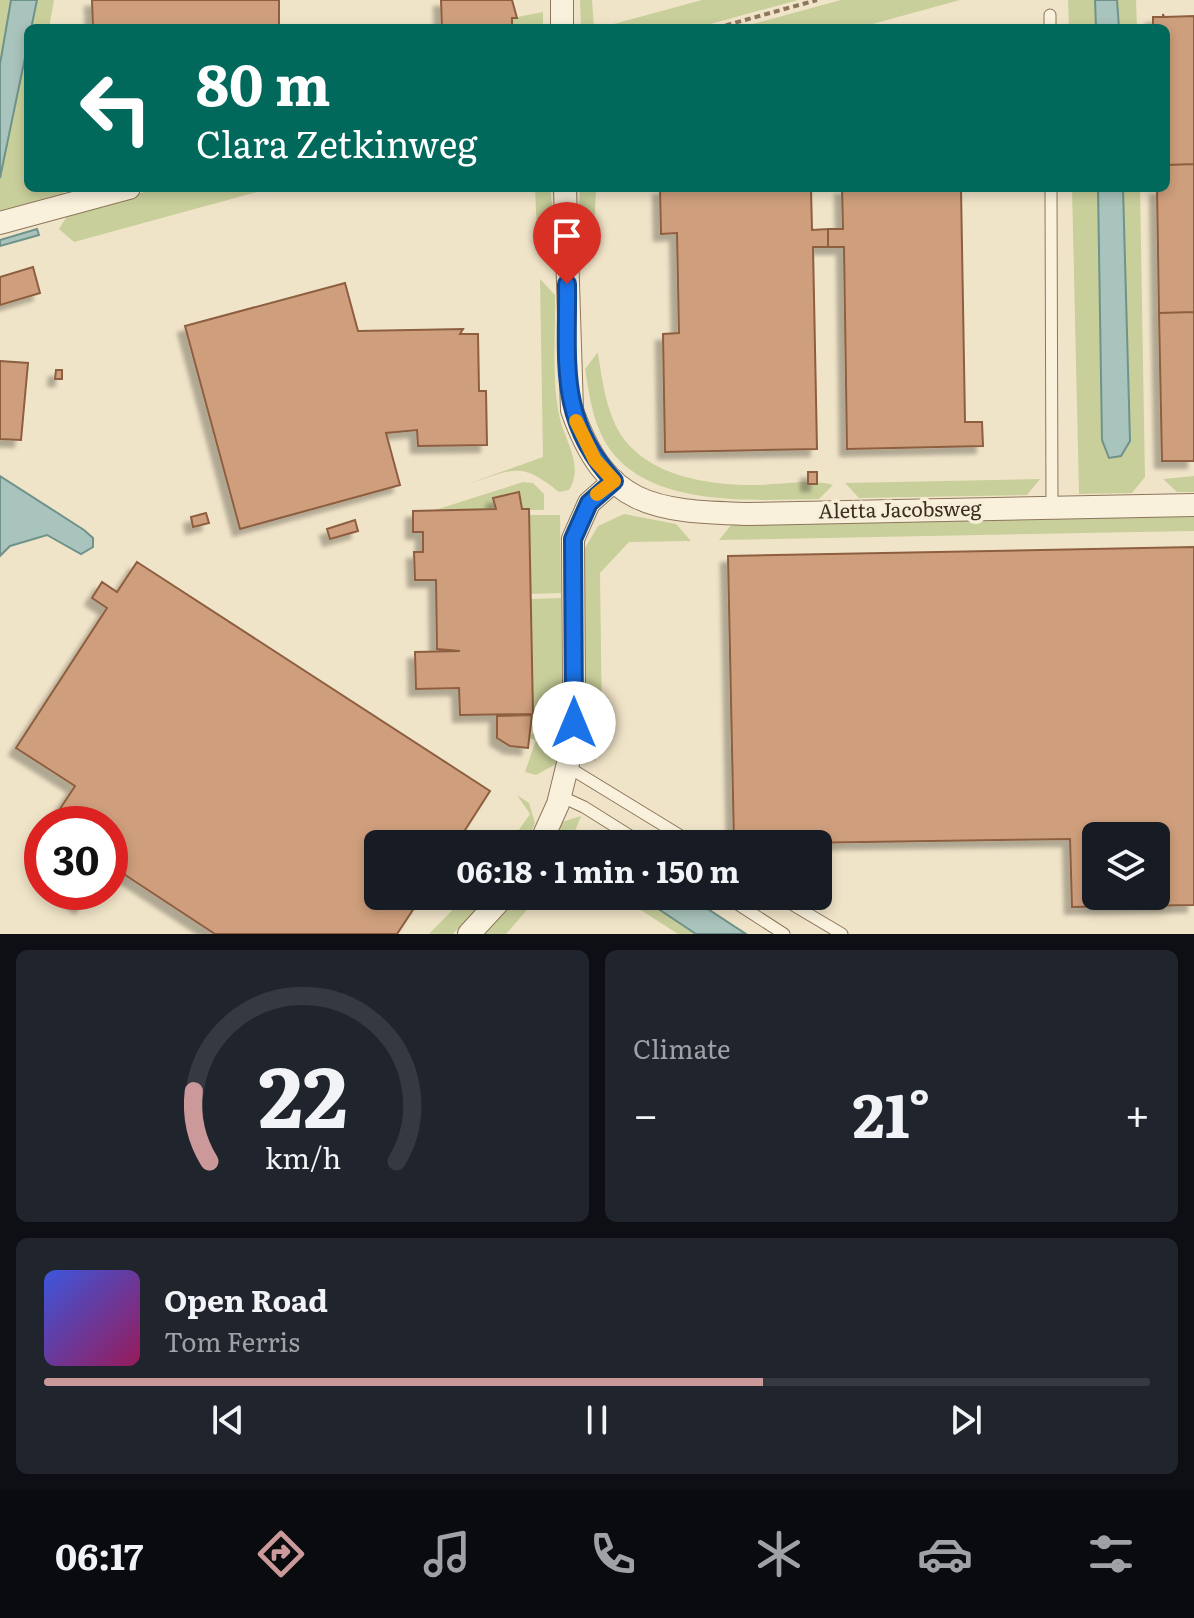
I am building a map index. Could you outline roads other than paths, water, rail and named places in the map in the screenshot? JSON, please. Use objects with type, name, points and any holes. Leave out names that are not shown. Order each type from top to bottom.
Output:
[{"type":"street","points":[[562,0],[562,24]]},
{"type":"street","points":[[0,223],[114,192]]},
{"type":"street","points":[[546,830],[568,767],[574,723],[573,539],[589,503],[614,481],[583,442],[572,410],[565,192]]},
{"type":"street","name":"Aletta Jacobsweg","points":[[614,481],[646,501],[678,512],[1194,505]]},
{"type":"street","points":[[469,934],[491,910]]},
{"type":"lane","points":[[1050,15],[1050,24]]},
{"type":"lane","points":[[1051,192],[1052,507]]},
{"type":"lane","points":[[568,767],[671,830]]},
{"type":"lane","points":[[560,796],[621,830]]},
{"type":"lane","points":[[747,910],[784,934]]},
{"type":"lane","points":[[802,910],[842,934]]},
{"type":"water","points":[[11,0],[37,0],[32,24],[24,24],[24,63],[0,178],[0,64]]},
{"type":"water","points":[[1095,0],[1117,0],[1119,24],[1096,24]]},
{"type":"water","points":[[1098,192],[1123,192],[1130,441],[1121,456],[1109,458],[1102,440]]},
{"type":"water","points":[[37,229],[39,235],[0,246],[0,240]]},
{"type":"water","points":[[0,476],[84,530],[93,538],[93,547],[81,554],[47,535],[10,546],[0,556]]},
{"type":"water","points":[[660,910],[709,910],[746,934],[696,934]]}]
